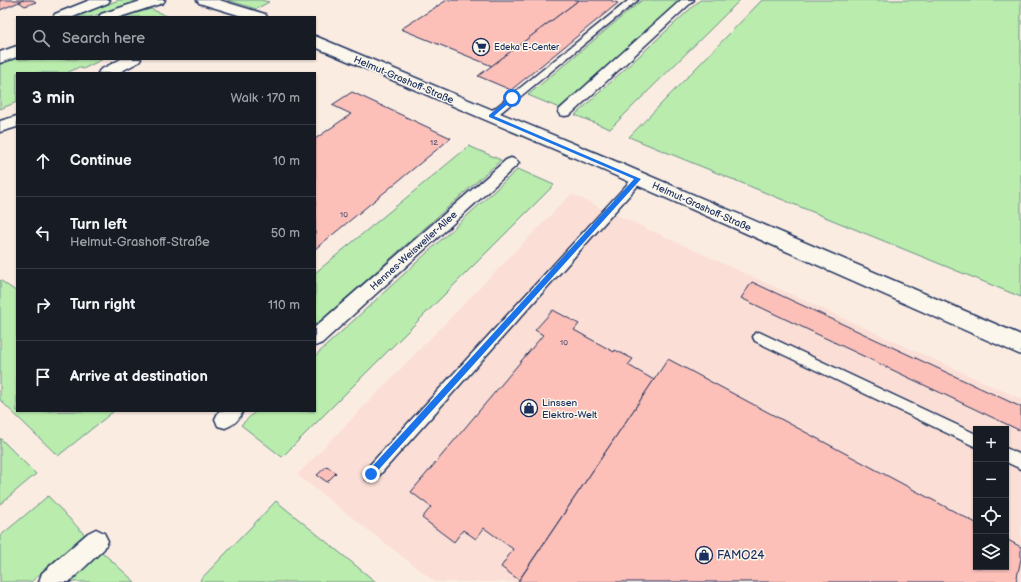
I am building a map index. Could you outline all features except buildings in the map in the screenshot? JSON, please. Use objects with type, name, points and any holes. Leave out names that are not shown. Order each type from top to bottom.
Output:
[{"type":"street","points":[[63,16],[103,0]]},
{"type":"street","points":[[109,16],[158,0]]},
{"type":"street","points":[[204,0],[223,4],[257,16]]},
{"type":"street","points":[[565,112],[688,0]]},
{"type":"street","points":[[213,16],[223,4]]},
{"type":"street","points":[[0,43],[16,36]]},
{"type":"street","name":"Helmut-Grashoff-Straße","points":[[316,42],[638,179],[1021,345]]},
{"type":"street","points":[[0,58],[16,51]]},
{"type":"street","points":[[108,72],[131,60]]},
{"type":"street","points":[[0,127],[16,120]]},
{"type":"street","name":"Hennes-Weisweiler-Allee","points":[[316,337],[511,163]]},
{"type":"street","points":[[51,582],[96,541]]},
{"type":"lane","points":[[491,116],[634,0]]},
{"type":"lane","points":[[371,474],[638,179]]},
{"type":"lane","points":[[759,337],[973,440]]},
{"type":"lane","points":[[1009,456],[1021,462]]},
{"type":"shaded area","points":[[571,194],[1021,399],[1021,582],[435,582],[297,475]]},
{"type":"green space","points":[[119,0],[131,0],[138,3],[93,16],[75,16]]},
{"type":"green space","points":[[227,0],[261,0],[269,2],[256,9]]},
{"type":"green space","points":[[642,0],[681,0],[559,108],[528,95]]},
{"type":"green space","points":[[700,0],[740,0],[610,129],[575,115]]},
{"type":"green space","points":[[762,0],[1021,0],[1021,297],[629,137]]},
{"type":"green space","points":[[151,9],[167,16],[125,16]]},
{"type":"green space","points":[[16,56],[16,60],[101,60],[83,69],[79,67],[69,72],[16,72],[16,102],[0,109],[0,64]]},
{"type":"green space","points":[[469,146],[501,160],[316,325],[316,272]]},
{"type":"green space","points":[[518,169],[554,185],[282,457],[241,425],[255,412],[316,412],[316,355]]},
{"type":"green space","points":[[0,280],[16,291],[16,412],[113,412],[58,456],[0,400]]},
{"type":"green space","points":[[0,438],[36,474],[0,504]]},
{"type":"green space","points":[[48,496],[85,535],[31,582],[0,582],[0,536]]},
{"type":"green space","points":[[276,501],[376,582],[202,582],[200,580]]},
{"type":"green space","points":[[102,552],[135,582],[70,582]]},
{"type":"place","name":"Edeka E-Center","points":[[481,47]]},
{"type":"place","name":"Linssen Elektro-Welt","points":[[529,408]]},
{"type":"place","name":"FAMO24","points":[[704,555]]},
{"type":"route","points":[[371,474],[638,179],[491,116],[512,98]]}]
